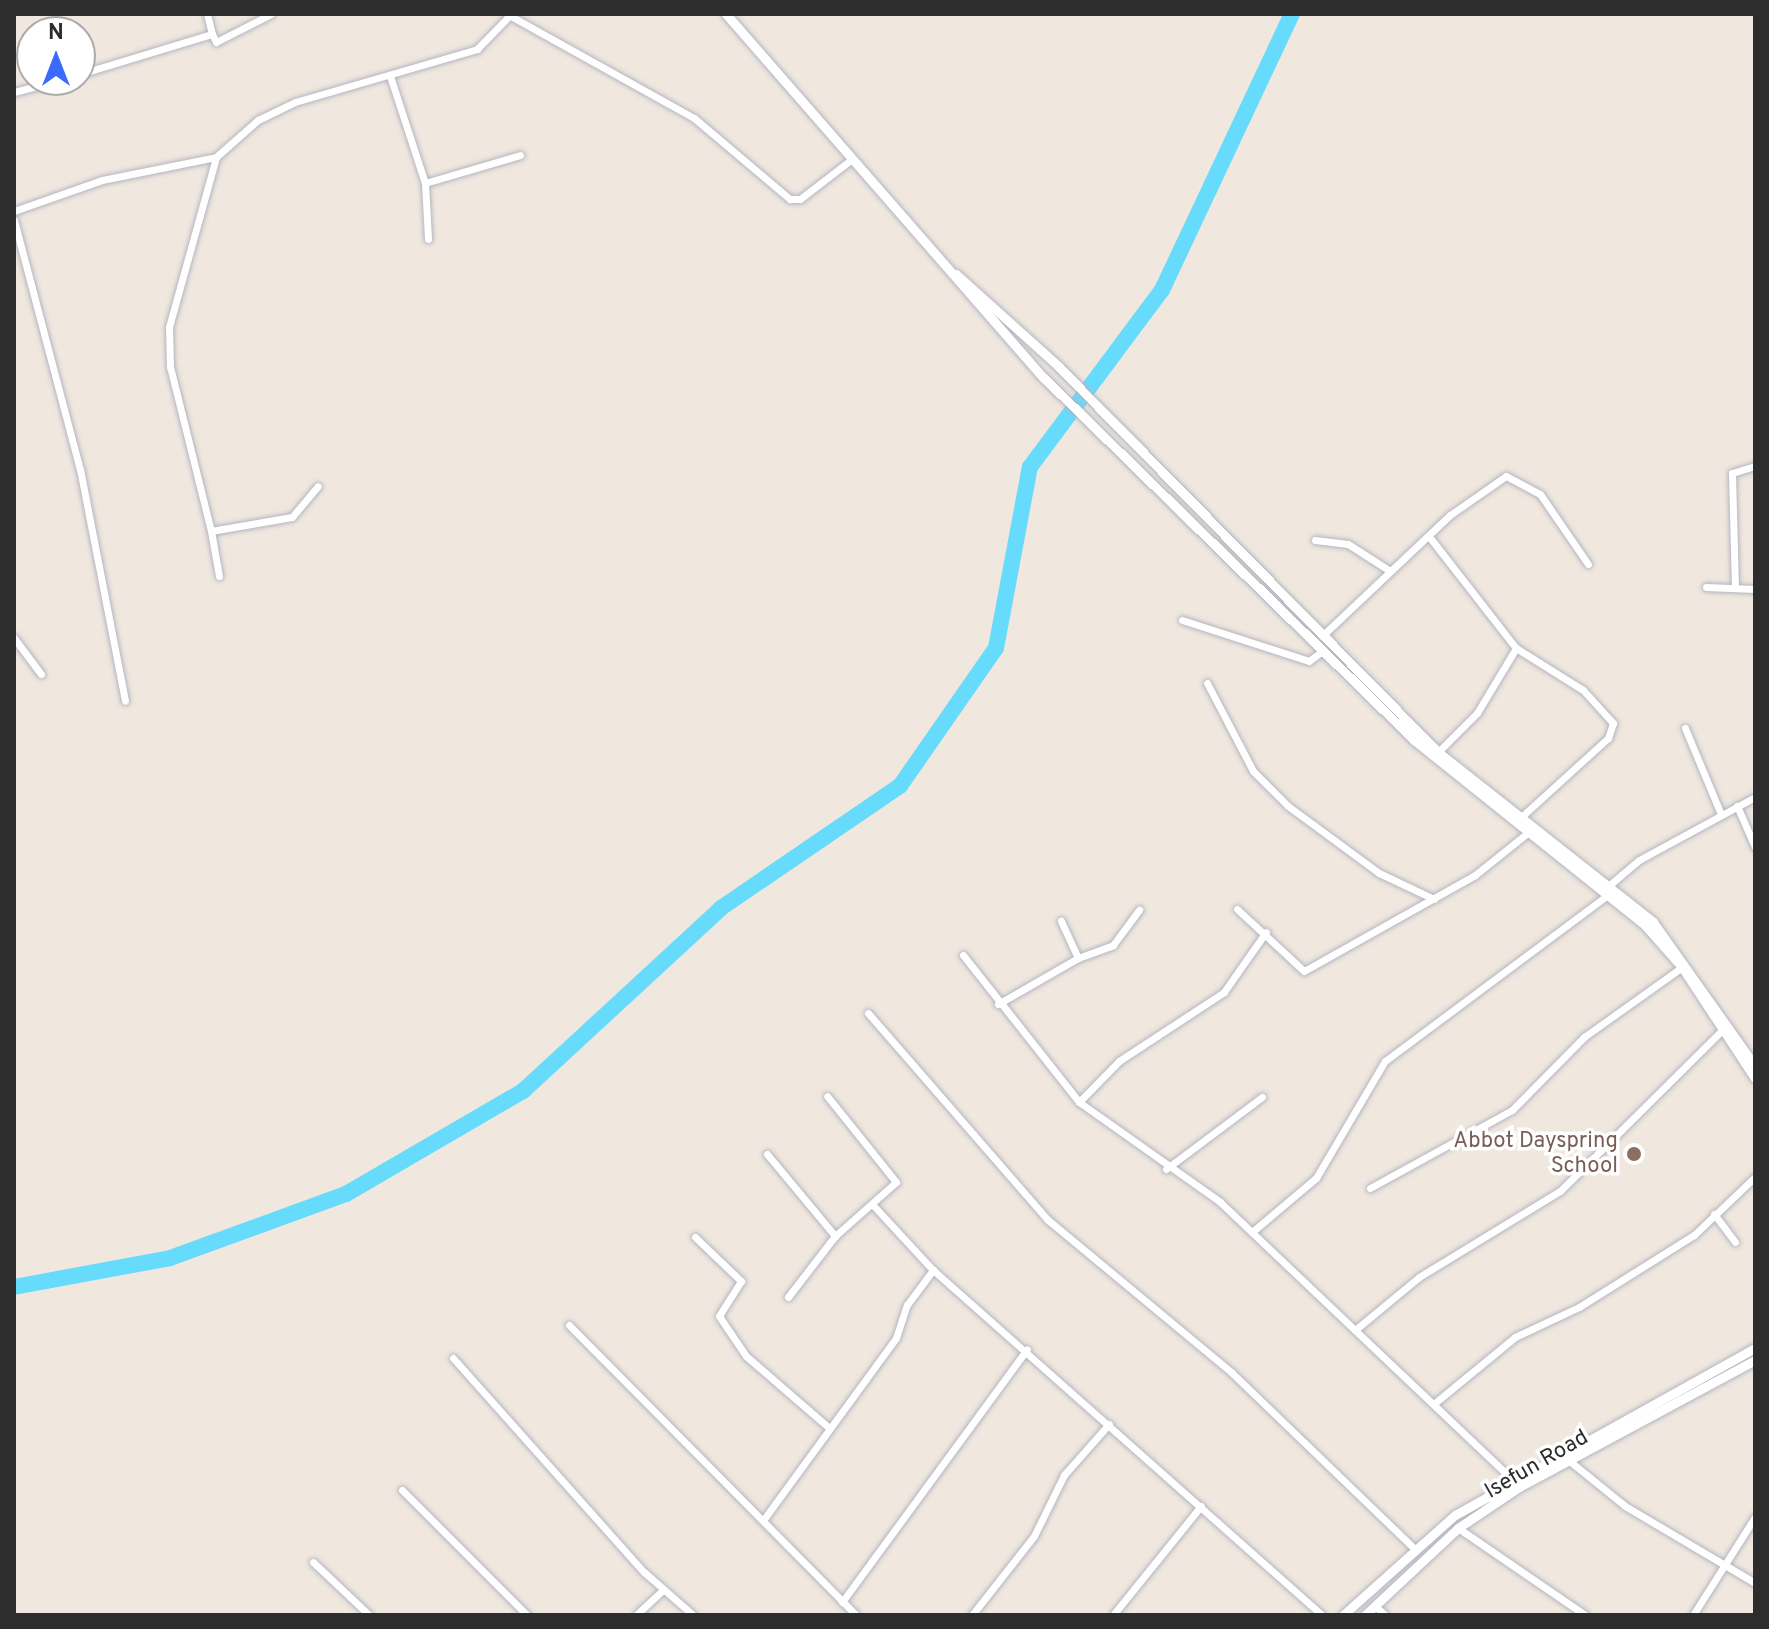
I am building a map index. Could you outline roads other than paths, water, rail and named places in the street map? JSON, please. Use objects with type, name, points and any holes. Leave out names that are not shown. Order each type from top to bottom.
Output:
[{"type":"street","points":[[207,14],[216,42],[271,14]]},
{"type":"street","points":[[14,211],[102,180],[216,157],[258,120],[295,102],[477,49],[509,14],[694,118],[790,199],[800,199],[852,159]]},
{"type":"street","points":[[728,15],[1044,378],[1321,652],[1525,835],[1663,933],[1755,1066]]},
{"type":"street","points":[[96,69],[212,34]]},
{"type":"street","points":[[390,76],[425,183],[428,239]]},
{"type":"street","points":[[425,183],[520,155]]},
{"type":"street","points":[[216,157],[169,327],[170,367],[211,531],[219,576]]},
{"type":"street","points":[[14,220],[80,469],[125,701]]},
{"type":"street","points":[[947,268],[1058,366],[1438,752],[1644,924],[1682,967],[1755,1078]]},
{"type":"street","points":[[1735,588],[1732,473],[1755,466]]},
{"type":"street","points":[[1322,636],[1390,571],[1431,539],[1450,515],[1513,476],[1540,494],[1588,564]]},
{"type":"street","points":[[211,531],[292,517],[318,486]]},
{"type":"street","points":[[1431,539],[1516,648],[1583,690],[1613,723],[1608,738],[1519,819]]},
{"type":"street","points":[[1315,540],[1348,544],[1390,571]]},
{"type":"street","points":[[1706,587],[1755,589]]},
{"type":"street","points":[[1182,620],[1309,661],[1321,652]]},
{"type":"street","points":[[14,638],[41,674]]},
{"type":"street","points":[[1438,752],[1477,713],[1516,648]]},
{"type":"street","points":[[1207,683],[1253,771],[1288,806],[1379,873],[1434,899]]},
{"type":"street","points":[[1685,728],[1720,812]]},
{"type":"street","points":[[1252,1232],[1316,1178],[1385,1061],[1605,892],[1720,812],[1755,797]]},
{"type":"street","points":[[1737,806],[1755,847]]},
{"type":"street","points":[[1237,909],[1266,932],[1304,971],[1434,899],[1525,835]]},
{"type":"street","points":[[998,1004],[1078,958],[1113,945],[1139,910]]},
{"type":"street","points":[[1061,921],[1078,958]]},
{"type":"street","points":[[1079,1102],[1119,1061],[1224,992],[1266,932]]},
{"type":"street","points":[[963,955],[998,1004],[1079,1102],[1252,1232],[1436,1402],[1516,1482]]},
{"type":"street","points":[[1370,1188],[1512,1110],[1584,1037],[1682,967]]},
{"type":"street","points":[[868,1013],[1048,1220],[1232,1373],[1414,1548]]},
{"type":"street","points":[[1355,1330],[1419,1277],[1560,1191],[1723,1029]]},
{"type":"street","points":[[788,1297],[835,1236],[896,1182],[827,1096]]},
{"type":"street","points":[[1166,1169],[1262,1097]]},
{"type":"street","points":[[767,1154],[835,1236]]},
{"type":"street","points":[[1436,1402],[1515,1337],[1579,1307],[1714,1214],[1755,1177]]},
{"type":"street","points":[[872,1204],[933,1270],[1027,1349],[1322,1615]]},
{"type":"street","points":[[1714,1214],[1735,1242]]},
{"type":"street","points":[[695,1237],[741,1281],[719,1316],[746,1356],[828,1427]]},
{"type":"street","points":[[764,1519],[828,1427],[896,1338],[907,1305],[933,1270]]},
{"type":"street","points":[[569,1325],[856,1615]]},
{"type":"street","name":"Isefun Road","points":[[1343,1615],[1414,1548],[1516,1482],[1755,1348]]},
{"type":"street","points":[[842,1602],[1027,1349]]},
{"type":"street","points":[[453,1358],[663,1590],[693,1615]]},
{"type":"street","name":"Isefun Road","points":[[1365,1615],[1458,1528],[1516,1482],[1567,1459],[1755,1360]]},
{"type":"street","points":[[972,1615],[1034,1536],[1064,1475],[1109,1424]]},
{"type":"street","points":[[1567,1459],[1625,1506],[1755,1583]]},
{"type":"street","points":[[402,1490],[527,1615]]},
{"type":"street","points":[[1113,1615],[1201,1506]]},
{"type":"street","points":[[1693,1615],[1755,1517]]},
{"type":"street","points":[[1458,1528],[1585,1615]]},
{"type":"street","points":[[313,1562],[369,1615]]},
{"type":"street","points":[[636,1615],[663,1590]]},
{"type":"street","points":[[1375,1606],[1385,1615]]},
{"type":"waterway","points":[[14,1287],[170,1258],[346,1194],[523,1091],[721,908],[900,786],[996,648],[1030,467],[1162,290],[1292,14]]},
{"type":"place","name":"Abbot Dayspring School","points":[[1634,1154]]}]
